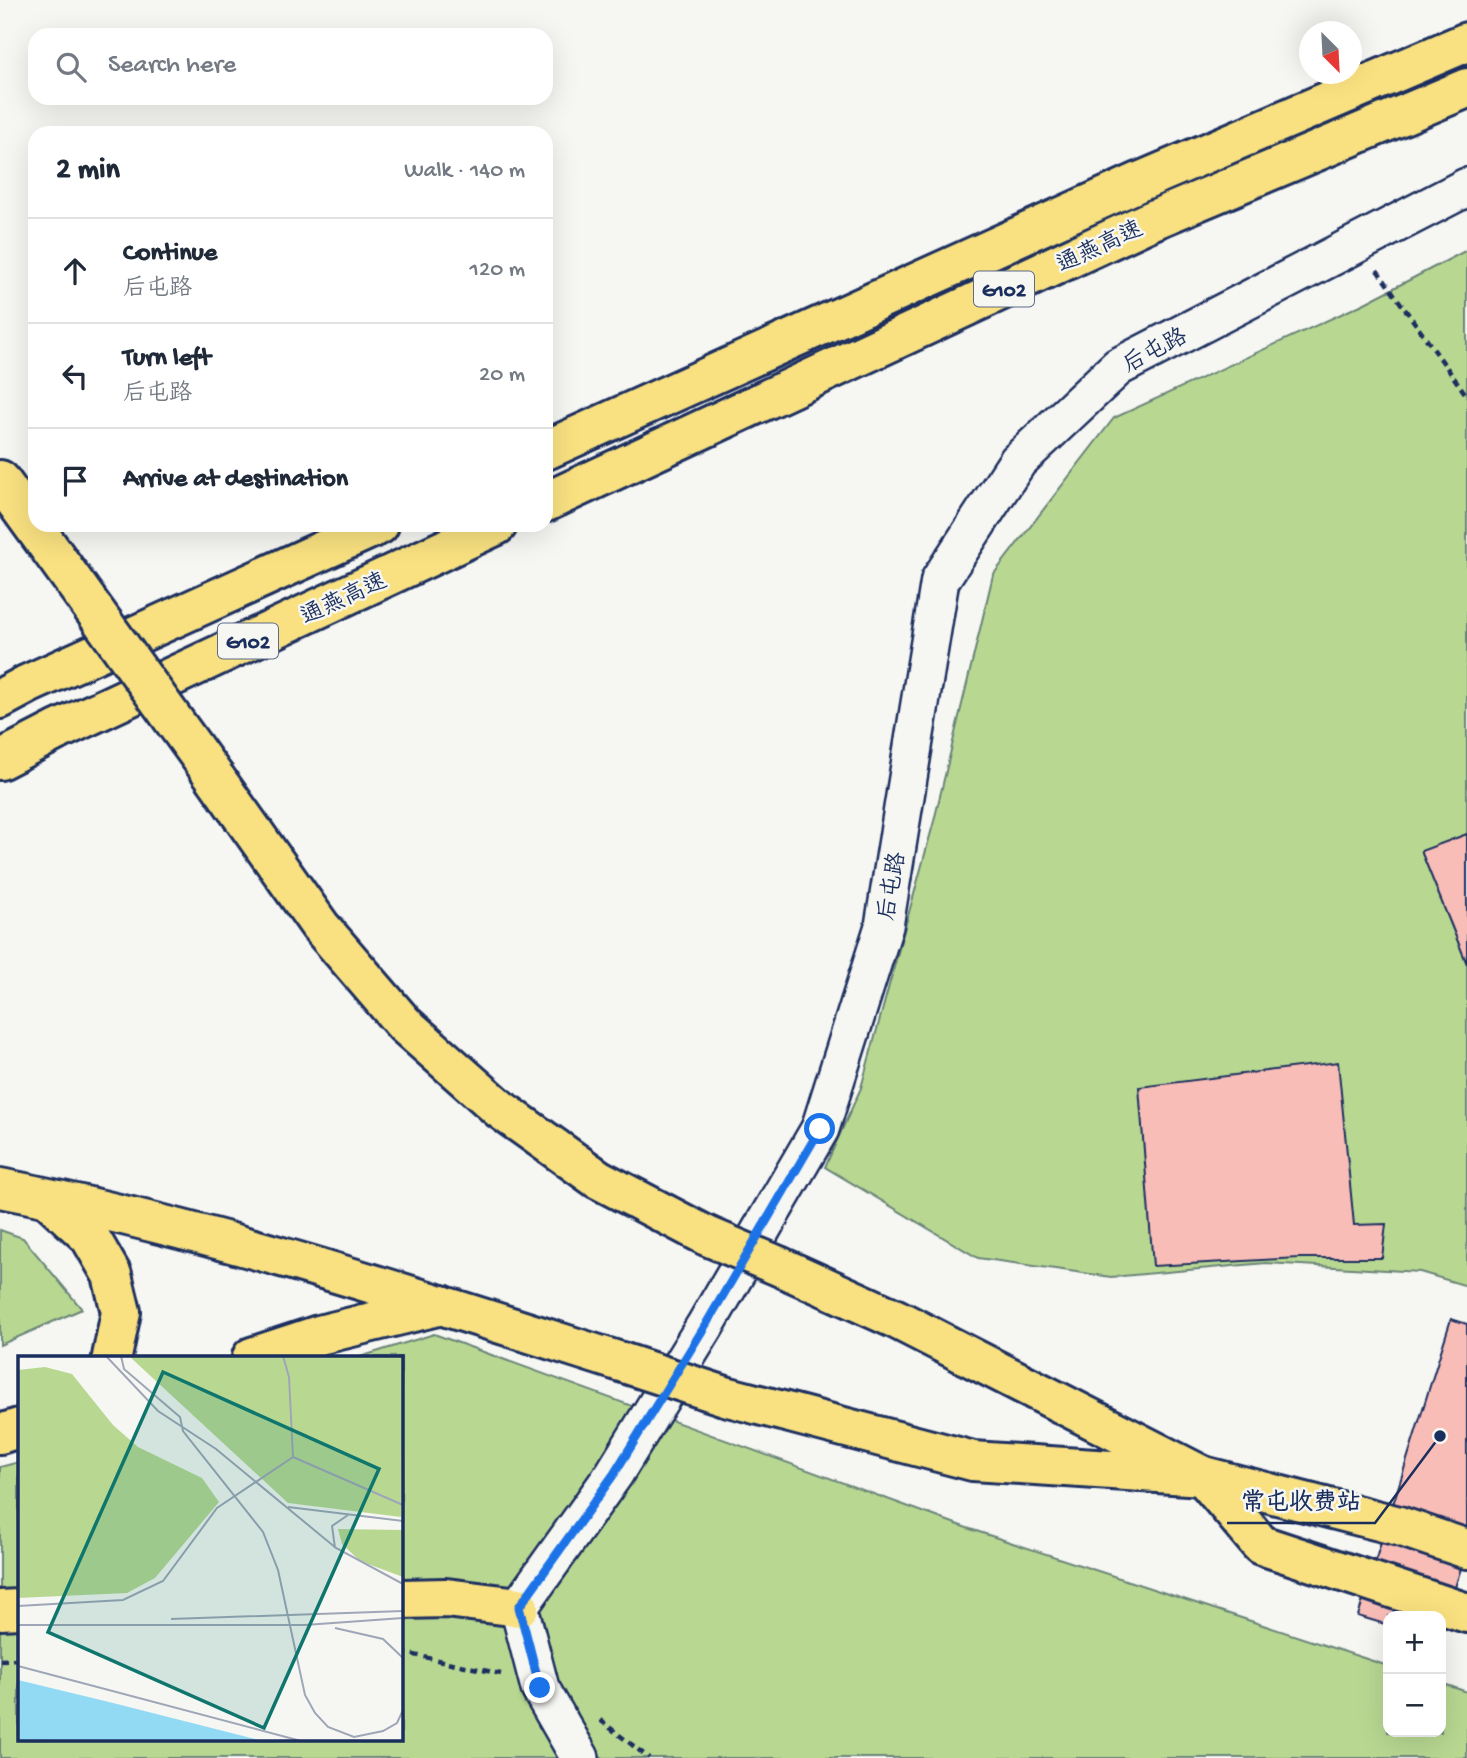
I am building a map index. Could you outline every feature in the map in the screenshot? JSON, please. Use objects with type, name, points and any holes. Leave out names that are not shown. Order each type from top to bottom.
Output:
[{"type":"highway","name":"通燕高速","points":[[553,447],[1139,182],[1467,42]]},
{"type":"highway","name":"通燕高速","points":[[553,499],[1148,222],[1467,88]]},
{"type":"highway","points":[[0,480],[28,519]]},
{"type":"highway","points":[[38,532],[320,926],[404,1024],[500,1109],[598,1179],[707,1236],[896,1319],[1203,1476],[1261,1545],[1467,1614]]},
{"type":"highway","name":"G102","points":[[9,692],[363,532]]},
{"type":"highway","name":"通燕高速","points":[[0,760],[69,725],[483,532]]},
{"type":"highway","points":[[0,1188],[218,1239],[443,1305],[725,1395],[974,1461],[1203,1476],[1399,1526],[1467,1549]]},
{"type":"highway","points":[[46,1197],[90,1237],[112,1275],[121,1312],[112,1356]]},
{"type":"highway","points":[[255,1356],[319,1335],[443,1305]]},
{"type":"highway","points":[[0,1434],[18,1428]]},
{"type":"highway","points":[[402,1599],[446,1598],[519,1607]]},
{"type":"highway","points":[[0,1610],[18,1609]]},
{"type":"street","name":"后屯路","points":[[519,1607],[614,1474],[705,1326],[820,1129],[884,926],[940,580],[1018,461],[1118,367],[1467,187]]},
{"type":"street","points":[[519,1607],[540,1688],[580,1758]]},
{"type":"path","points":[[1359,243],[1467,396]]},
{"type":"path","points":[[0,1660],[18,1659]]},
{"type":"green space","points":[[1467,250],[1467,1286],[1420,1272],[1266,1263],[1111,1277],[978,1258],[825,1167],[861,1088],[934,821],[993,575],[1114,418],[1363,304]]},
{"type":"green space","points":[[0,1230],[23,1238],[82,1309],[0,1345]]},
{"type":"green space","points":[[434,1334],[967,1528],[1383,1664],[1383,1737],[1446,1737],[1446,1685],[1467,1692],[1467,1758],[0,1758],[0,1467],[18,1462],[18,1740],[402,1740],[402,1356],[363,1356]]},
{"type":"building","points":[[1467,834],[1467,964],[1421,851]]},
{"type":"building","points":[[1338,1062],[1354,1225],[1386,1224],[1382,1258],[1299,1258],[1153,1266],[1139,1087]]},
{"type":"building","points":[[1451,1319],[1467,1324],[1467,1549],[1446,1616],[1446,1611],[1383,1611],[1383,1624],[1358,1616]]},
{"type":"place","name":"常屯收费站","points":[[1440,1436]]},
{"type":"route","points":[[540,1688],[519,1607],[614,1474],[705,1326],[820,1129]]}]
